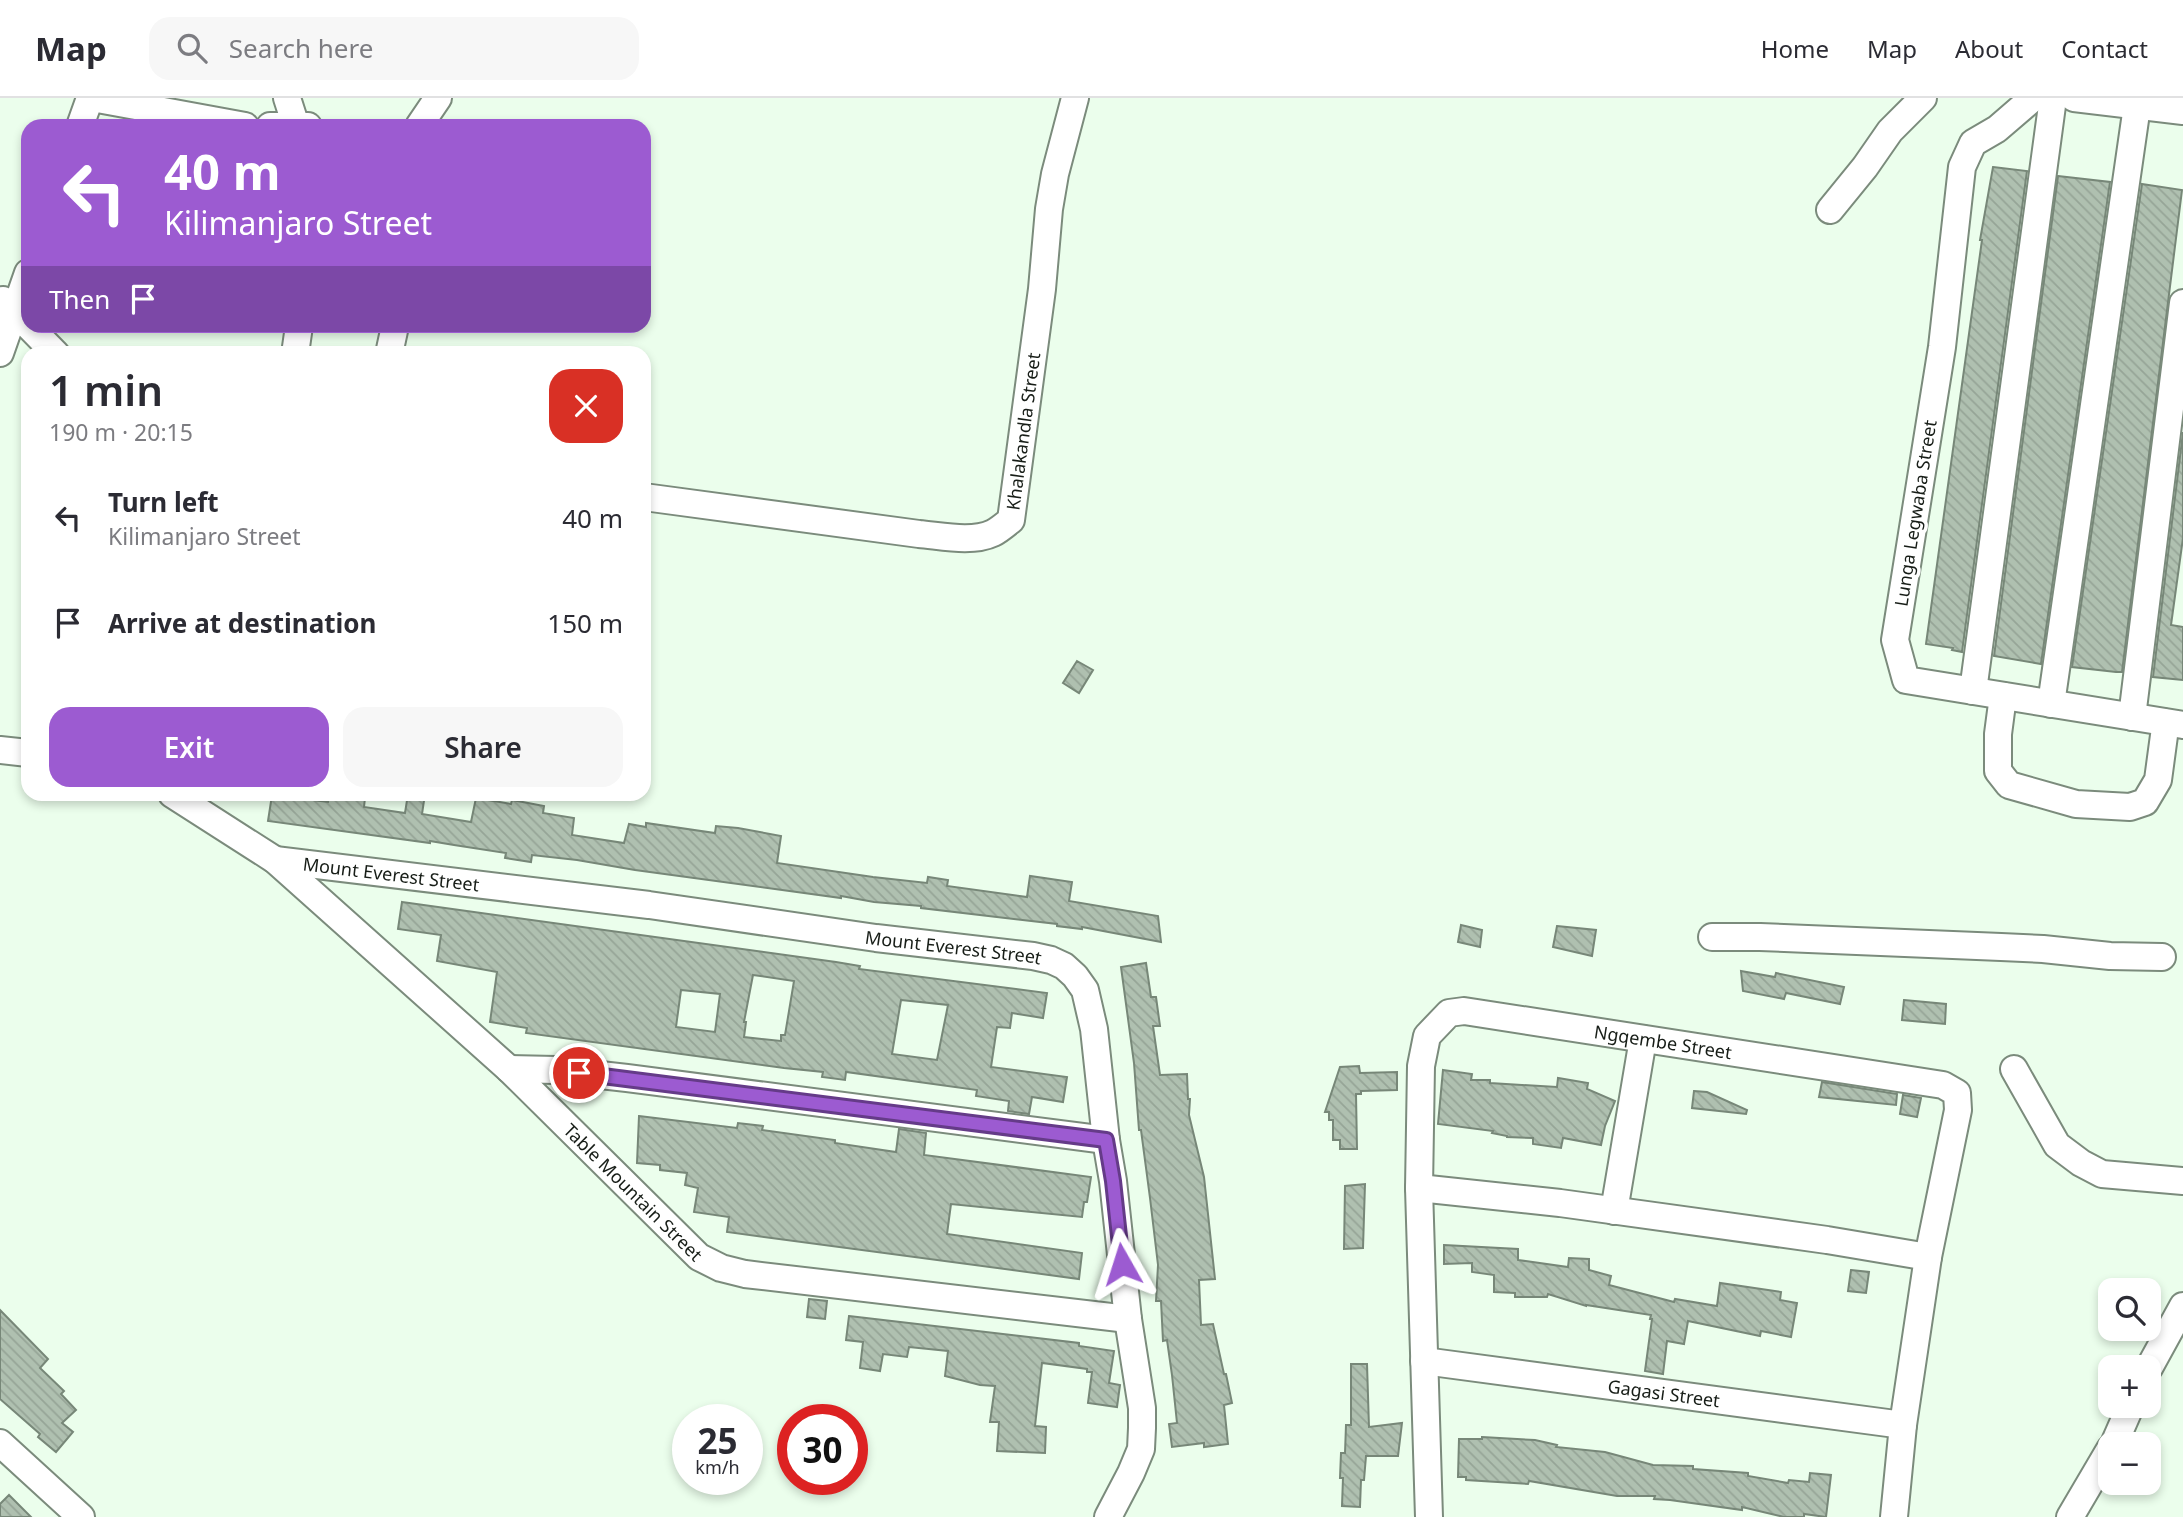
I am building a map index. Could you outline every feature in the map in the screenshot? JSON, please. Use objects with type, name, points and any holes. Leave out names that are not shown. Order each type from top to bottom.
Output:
[{"type":"street","points":[[83,119],[91,98],[206,119]]},
{"type":"street","points":[[287,98],[294,119]]},
{"type":"street","points":[[424,119],[438,98]]},
{"type":"street","name":"Khalakandla Street","points":[[651,498],[956,537],[975,538],[993,533],[1011,520],[1042,289],[1051,197],[1075,98]]},
{"type":"street","points":[[1830,210],[1890,131],[1923,98]]},
{"type":"street","name":"Lunga Legwaba Street","points":[[2033,98],[1997,129],[1973,144],[1962,167],[1942,347],[1895,640],[1906,680],[2173,723]]},
{"type":"street","points":[[1973,691],[2053,98]]},
{"type":"street","points":[[2074,98],[2183,111]]},
{"type":"street","points":[[2051,704],[2137,106]]},
{"type":"street","points":[[2132,717],[2183,303]]},
{"type":"street","points":[[0,353],[20,316]]},
{"type":"street","points":[[36,333],[48,346]]},
{"type":"street","points":[[2003,696],[1998,734],[1998,771],[2010,785],[2076,804],[2130,807],[2145,802],[2158,780],[2165,727],[2173,723]]},
{"type":"street","points":[[0,750],[21,752]]},
{"type":"street","name":"Table Mountain Street","points":[[183,801],[275,860],[509,1069],[699,1257],[720,1268],[745,1274],[1128,1319]]},
{"type":"street","name":"Mount Everest Street","points":[[275,860],[649,905],[877,939],[1032,957],[1051,960],[1065,966],[1085,990],[1094,1029],[1128,1319],[1142,1408],[1141,1449],[1108,1517]]},
{"type":"street","points":[[1712,937],[2001,947],[2110,956],[2162,957]]},
{"type":"street","name":"Ngqembe Street","points":[[1429,1517],[1419,1188],[1422,1052],[1427,1036],[1449,1013],[1464,1011],[1943,1086],[1956,1093],[1958,1110],[1928,1258],[1903,1424],[1894,1517]]},
{"type":"street","points":[[1614,1211],[1643,1039]]},
{"type":"street","points":[[509,1069],[556,1070],[627,1078],[1106,1140]]},
{"type":"street","points":[[2014,1069],[2057,1145],[2081,1163],[2102,1174],[2183,1181]]},
{"type":"street","points":[[1419,1188],[1497,1195],[1827,1240],[1928,1258]]},
{"type":"street","points":[[2156,1355],[2183,1306]]},
{"type":"street","name":"Gagasi Street","points":[[1424,1360],[1903,1424]]},
{"type":"street","points":[[0,1443],[70,1513]]},
{"type":"street","points":[[2070,1517],[2098,1469]]},
{"type":"building","points":[[1993,167],[2027,171],[1962,652],[1926,644],[1980,240]]},
{"type":"building","points":[[2058,176],[2110,182],[2041,664],[1994,656]]},
{"type":"building","points":[[2142,184],[2182,190],[2122,672],[2116,672],[2072,667]]},
{"type":"building","points":[[2183,432],[2183,538],[2171,625],[2183,627],[2183,680],[2153,677]]},
{"type":"building","points":[[1077,661],[1093,670],[1079,693],[1063,683]]},
{"type":"building","points":[[271,801],[365,801],[364,807],[405,813],[407,801],[424,801],[422,814],[471,822],[475,801],[511,804],[512,801],[517,801],[544,806],[543,813],[574,818],[572,835],[624,843],[629,824],[646,827],[646,823],[715,833],[716,826],[781,836],[777,863],[927,883],[928,877],[948,880],[947,886],[1027,897],[1030,876],[1072,882],[1069,901],[1158,916],[1161,942],[1082,927],[841,898],[577,860],[532,855],[531,862],[505,858],[506,853],[430,841],[268,821]]},
{"type":"building","points":[[402,902],[836,962],[860,966],[859,969],[1047,993],[1043,1018],[1012,1013],[1010,1028],[997,1027],[991,1067],[1067,1077],[1063,1102],[1032,1097],[1029,1114],[1008,1111],[1009,1101],[976,1096],[977,1090],[846,1072],[845,1080],[822,1077],[823,1072],[526,1033],[527,1028],[490,1022],[497,972],[437,961],[441,935],[398,929]],"holes":[[[753,975],[794,981],[785,1035],[781,1035],[781,1041],[744,1037],[744,1022]],[[681,990],[720,994],[715,1032],[676,1027]],[[901,1000],[948,1005],[937,1060],[892,1054]]]},
{"type":"building","points":[[1461,925],[1482,930],[1480,947],[1458,942]]},
{"type":"building","points":[[1557,926],[1596,930],[1592,956],[1553,947]]},
{"type":"building","points":[[1146,963],[1151,997],[1156,997],[1160,1026],[1153,1026],[1160,1075],[1187,1074],[1189,1115],[1204,1177],[1215,1279],[1199,1280],[1201,1325],[1213,1324],[1226,1374],[1232,1403],[1224,1405],[1228,1444],[1204,1447],[1204,1443],[1172,1447],[1169,1424],[1177,1423],[1172,1375],[1167,1340],[1163,1341],[1161,1301],[1156,1301],[1158,1265],[1139,1130],[1134,1063],[1121,967]]},
{"type":"building","points":[[1741,971],[1775,977],[1776,973],[1844,987],[1840,1004],[1786,993],[1784,999],[1743,991]]},
{"type":"building","points":[[1904,1000],[1946,1004],[1945,1024],[1902,1020]]},
{"type":"building","points":[[1359,1066],[1360,1073],[1397,1072],[1397,1090],[1361,1091],[1361,1094],[1356,1094],[1357,1149],[1340,1149],[1340,1140],[1333,1140],[1333,1120],[1329,1120],[1329,1112],[1325,1112],[1340,1067]]},
{"type":"building","points":[[1443,1070],[1472,1074],[1471,1080],[1490,1080],[1490,1083],[1557,1087],[1558,1078],[1588,1083],[1587,1089],[1615,1101],[1601,1145],[1563,1138],[1561,1148],[1533,1144],[1533,1138],[1507,1137],[1492,1133],[1493,1131],[1438,1124]]},
{"type":"building","points":[[1822,1082],[1897,1094],[1896,1105],[1819,1097]]},
{"type":"building","points":[[1694,1091],[1707,1092],[1747,1110],[1746,1114],[1692,1108]]},
{"type":"building","points":[[1903,1095],[1921,1098],[1917,1117],[1900,1114]]},
{"type":"building","points":[[639,1116],[737,1128],[738,1123],[763,1126],[762,1130],[896,1152],[899,1129],[926,1133],[924,1155],[1091,1177],[1082,1217],[951,1204],[947,1234],[1082,1253],[1079,1279],[727,1232],[729,1217],[694,1212],[698,1188],[685,1185],[687,1173],[660,1170],[660,1165],[637,1163]]},
{"type":"building","points":[[1365,1184],[1363,1248],[1344,1249],[1345,1186]]},
{"type":"building","points":[[1444,1245],[1518,1249],[1518,1260],[1568,1267],[1569,1258],[1589,1259],[1589,1270],[1611,1276],[1609,1285],[1674,1302],[1675,1299],[1717,1306],[1720,1283],[1781,1292],[1780,1300],[1797,1303],[1791,1337],[1761,1331],[1760,1336],[1688,1321],[1684,1344],[1667,1341],[1663,1374],[1645,1371],[1651,1315],[1586,1306],[1548,1294],[1547,1297],[1515,1297],[1515,1293],[1494,1292],[1494,1275],[1472,1272],[1472,1263],[1444,1264]]},
{"type":"building","points":[[1851,1270],[1869,1272],[1866,1293],[1848,1291]]},
{"type":"building","points":[[809,1299],[827,1301],[825,1319],[807,1317]]},
{"type":"building","points":[[0,1310],[48,1359],[40,1368],[64,1391],[61,1394],[76,1410],[62,1423],[73,1432],[56,1452],[0,1399]]},
{"type":"building","points":[[849,1316],[1079,1343],[1079,1346],[1114,1351],[1109,1383],[1120,1385],[1117,1407],[1088,1403],[1092,1372],[1087,1372],[1087,1369],[1042,1363],[1035,1426],[1046,1427],[1045,1453],[997,1451],[999,1422],[990,1422],[995,1386],[945,1376],[948,1351],[909,1347],[907,1357],[883,1354],[880,1371],[860,1368],[863,1342],[846,1340]]},
{"type":"building","points":[[1351,1364],[1367,1364],[1369,1427],[1402,1423],[1398,1456],[1366,1456],[1364,1480],[1361,1480],[1360,1507],[1342,1506],[1343,1478],[1340,1478],[1341,1453],[1345,1453],[1346,1425],[1351,1425]]},
{"type":"building","points":[[1482,1437],[1535,1440],[1557,1445],[1556,1447],[1605,1452],[1653,1465],[1693,1466],[1693,1469],[1748,1473],[1748,1476],[1788,1483],[1789,1480],[1809,1482],[1810,1473],[1831,1475],[1826,1517],[1804,1514],[1804,1517],[1784,1517],[1742,1507],[1742,1510],[1654,1499],[1655,1496],[1617,1496],[1529,1481],[1528,1484],[1466,1480],[1466,1477],[1458,1477],[1459,1439]]},
{"type":"building","points":[[9,1495],[31,1517],[0,1517],[0,1504]]},
{"type":"route","points":[[579,1073],[1106,1140],[1122,1264]]}]
